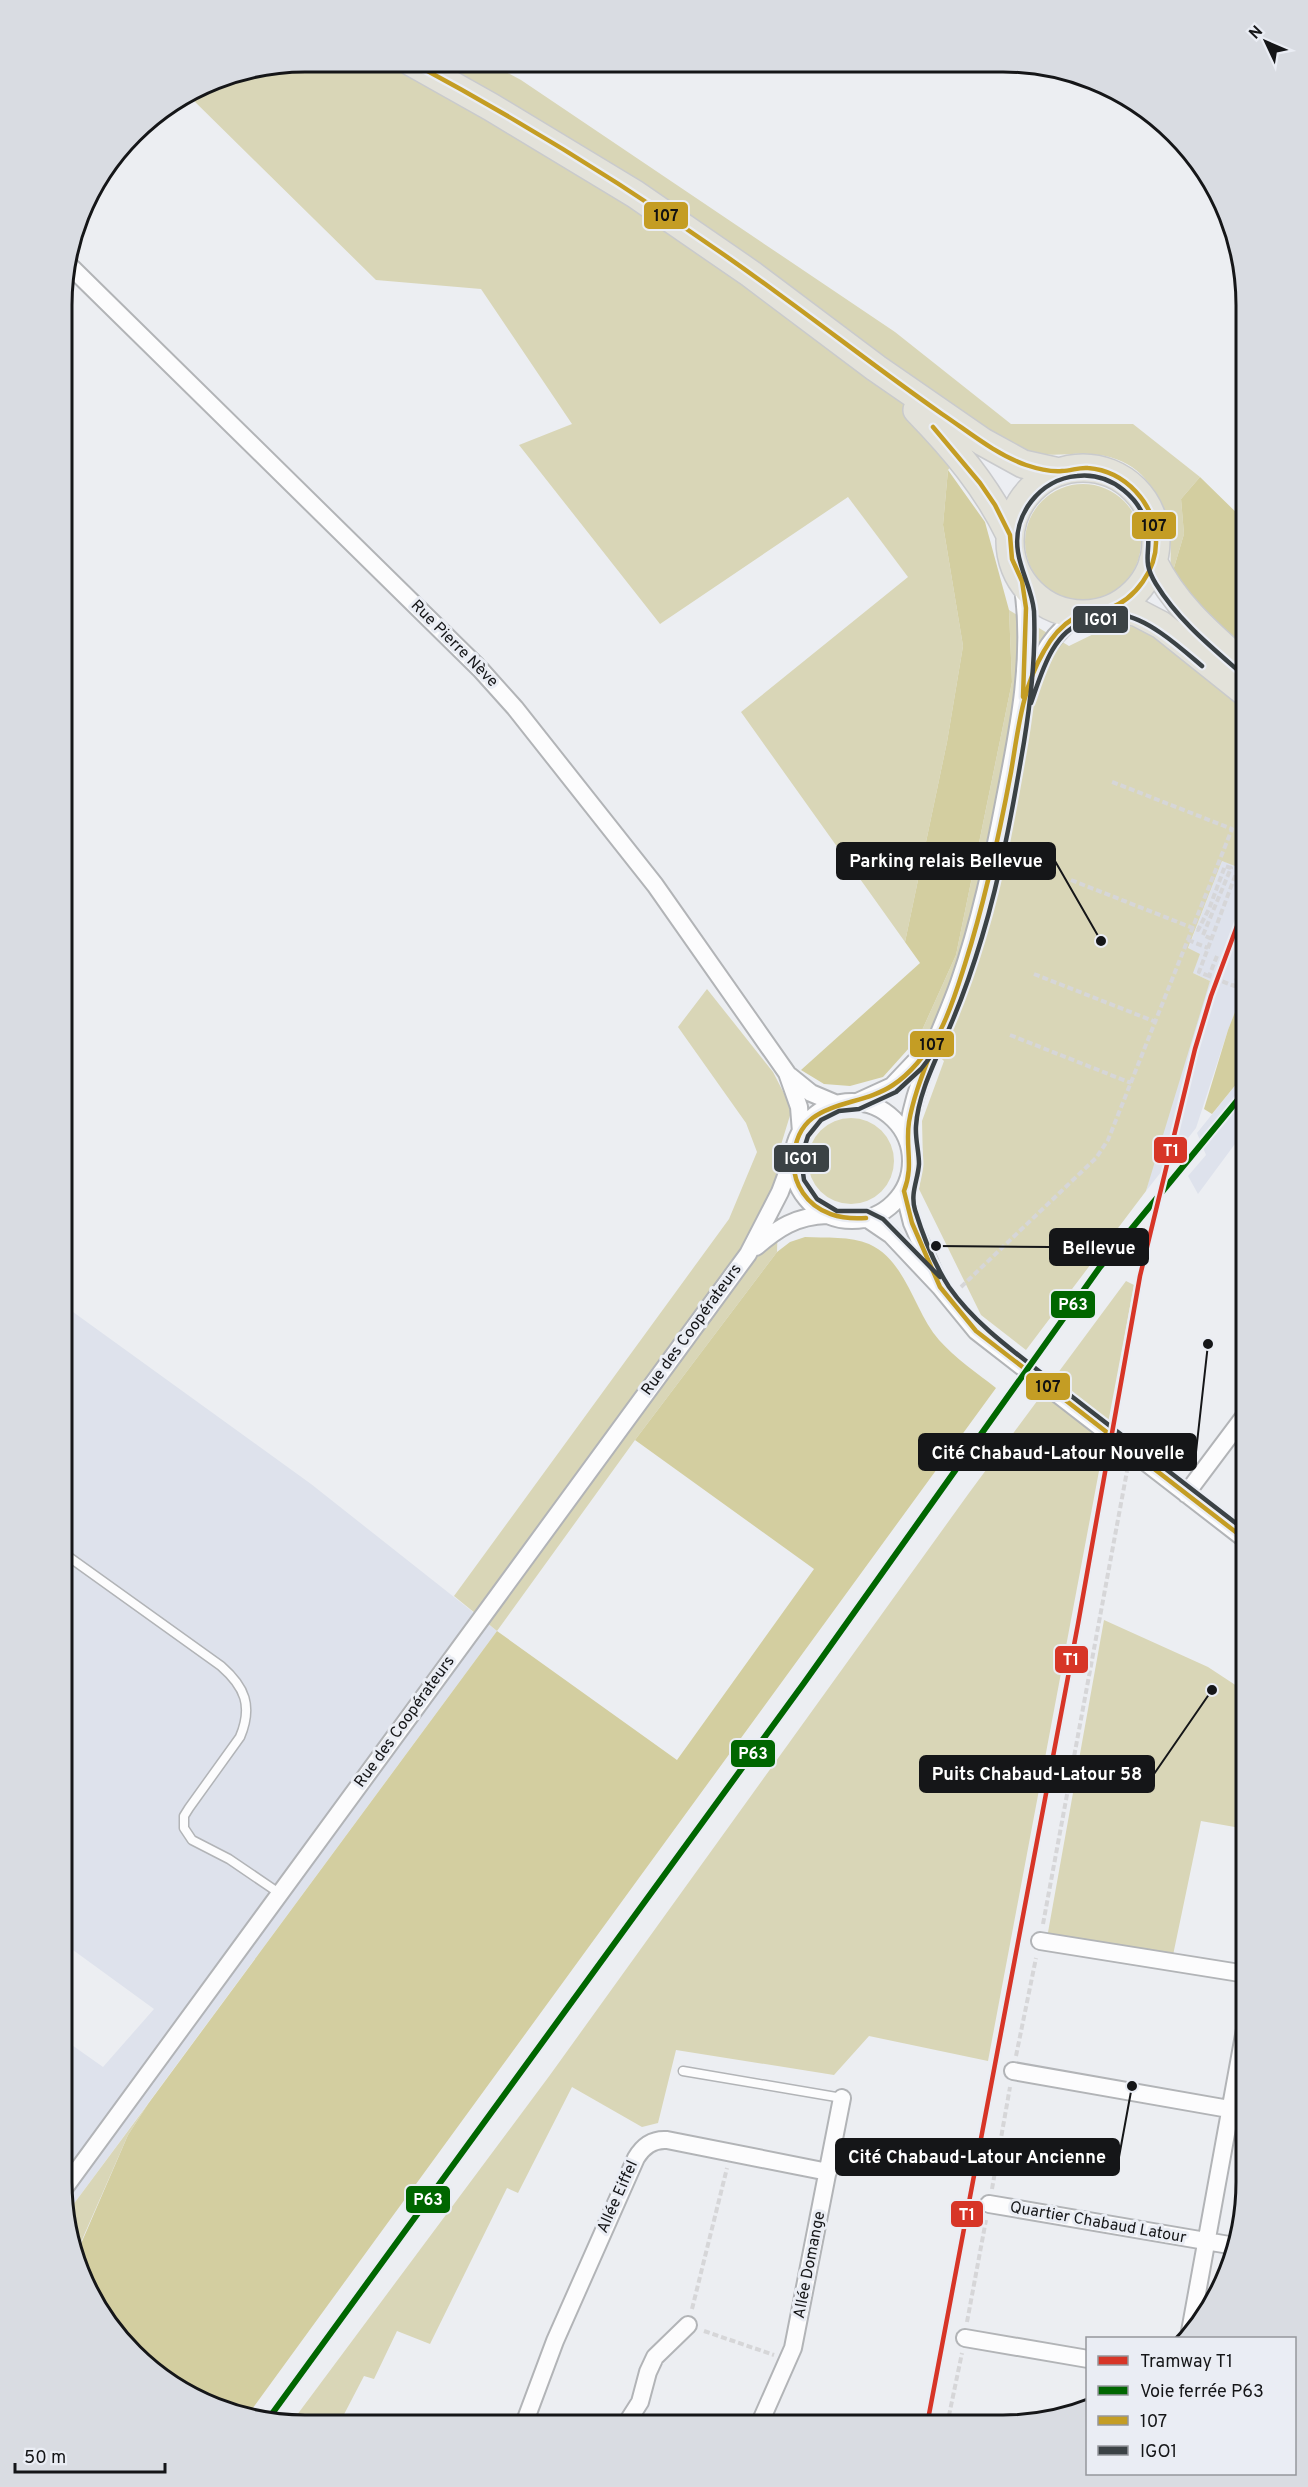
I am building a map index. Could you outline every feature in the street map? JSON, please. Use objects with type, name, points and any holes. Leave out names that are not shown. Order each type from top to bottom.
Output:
[{"type":"main road","points":[[429,72],[522,125],[644,200],[751,274],[876,368],[998,451],[1023,464],[1059,472]]},
{"type":"main road","points":[[876,368],[963,460],[995,505],[1010,535]]},
{"type":"main road","points":[[1075,468],[1098,470],[1114,475],[1133,488],[1143,500],[1153,522],[1156,545],[1153,561],[1138,588],[1127,599],[1098,613],[1081,614],[1051,607],[1032,594],[1022,581],[1012,559],[1010,535],[1016,513],[1028,493],[1039,483],[1059,472],[1075,468]]},
{"type":"main road","points":[[1153,561],[1182,608],[1236,658]]},
{"type":"main road","points":[[1114,607],[1138,614],[1161,625],[1236,685]]},
{"type":"street","name":"Rue Pierre Nève","points":[[74,270],[491,680],[655,885],[787,1073],[811,1093],[837,1104]]},
{"type":"street","points":[[907,1138],[910,1115],[936,1037],[958,984],[985,896],[1022,705],[1026,608],[1022,581]]},
{"type":"street","points":[[1022,705],[1039,659],[1050,641],[1064,626],[1081,614]]},
{"type":"street","points":[[857,1102],[884,1090],[899,1080],[936,1037]]},
{"type":"street","name":"Rue Pierre Nève","points":[[787,1073],[799,1107],[801,1132]]},
{"type":"street","points":[[857,1102],[873,1105],[887,1113],[899,1124],[907,1138],[911,1153],[911,1169],[904,1191],[888,1208],[866,1218],[842,1219],[827,1215],[812,1205],[801,1191],[795,1175],[793,1157],[801,1132],[816,1114],[837,1104],[857,1102]]},
{"type":"street","name":"Rue des Coopérateurs","points":[[72,2178],[748,1254],[778,1198],[793,1157]]},
{"type":"street","points":[[904,1191],[912,1223],[944,1293]]},
{"type":"street","name":"Rue des Coopérateurs","points":[[748,1254],[773,1232],[792,1221],[806,1216],[827,1215]]},
{"type":"street","points":[[866,1218],[891,1235],[967,1322],[986,1339],[1236,1532]]},
{"type":"street","points":[[1186,1494],[1236,1427]]},
{"type":"street","points":[[1040,1941],[1236,1972]]},
{"type":"street","points":[[1013,2071],[1236,2110]]},
{"type":"street","name":"Allée Domange","points":[[763,2415],[789,2360],[842,2098]]},
{"type":"street","name":"Quartier Chabaud Latour","points":[[1192,2318],[1206,2241],[1236,2118]]},
{"type":"street","name":"Allée Eiffel","points":[[527,2415],[555,2341],[640,2151],[652,2142],[660,2140],[828,2172]]},
{"type":"street","name":"Quartier Chabaud Latour","points":[[989,2204],[1227,2245]]},
{"type":"street","points":[[632,2415],[640,2402],[655,2357],[687,2325]]},
{"type":"street","points":[[965,2338],[1086,2359]]},
{"type":"lane","points":[[72,1558],[221,1666],[236,1680],[247,1706],[244,1726],[240,1737],[184,1816],[184,1828],[192,1840],[230,1859],[279,1893]]},
{"type":"lane","points":[[683,2071],[842,2098]]},
{"type":"path","points":[[944,1293],[1096,1158],[1108,1140],[1232,829],[1110,781]]},
{"type":"path","points":[[1071,880],[1198,930],[1209,909],[1225,866],[1231,868],[1203,935],[1212,939]]},
{"type":"path","points":[[1236,874],[1199,972],[1234,986],[1236,981]]},
{"type":"path","points":[[1188,940],[1208,948]]},
{"type":"path","points":[[1209,976],[1217,956]]},
{"type":"path","points":[[1034,974],[1156,1022]]},
{"type":"path","points":[[1010,1035],[1131,1083]]},
{"type":"path","points":[[730,2152],[687,2325],[789,2360]]},
{"type":"shaded area","points":[[290,72],[506,72],[895,332],[1011,424],[1133,424],[1200,477],[1181,499],[1184,534],[1170,581],[1170,540],[1160,503],[1145,478],[1122,461],[1090,454],[1046,455],[1029,452],[1011,445],[981,427],[948,470],[943,525],[963,646],[947,742],[905,942],[741,712],[908,577],[848,497],[660,624],[519,445],[572,424],[481,289],[376,280],[193,100],[230,84],[259,76]]},
{"type":"shaded area","points":[[948,470],[985,522],[1009,610],[1012,682],[956,955],[919,1037],[883,1077],[850,1086],[824,1084],[801,1070],[920,963],[905,942],[947,742],[963,646],[943,525]]},
{"type":"shaded area","points":[[1200,477],[1236,512],[1236,644],[1170,581],[1184,534],[1181,499]]},
{"type":"shaded area","points":[[1083,484],[1105,488],[1124,501],[1137,520],[1141,542],[1137,564],[1124,583],[1105,596],[1083,600],[1061,596],[1042,583],[1029,564],[1025,542],[1029,520],[1042,501],[1061,488]]},
{"type":"shaded area","points":[[1009,610],[1069,646],[1116,623],[1155,632],[1236,699],[1236,863],[1235,866],[1222,861],[1188,948],[1200,954],[1193,973],[1210,981],[1146,1191],[1026,1350],[981,1315],[919,1189],[923,1163],[922,1121],[944,1061],[919,1037],[956,955],[1012,682]]},
{"type":"shaded area","points":[[1222,861],[1235,865],[1236,862],[1236,1010],[1196,1128],[1146,1191],[1180,1064],[1210,981],[1193,973],[1188,949]]},
{"type":"shaded area","points":[[707,989],[773,1072],[792,1109],[780,1148],[777,1252],[635,1440],[497,1631],[454,1596],[729,1219],[757,1152],[746,1123],[678,1027]]},
{"type":"shaded area","points":[[1236,1010],[1236,1084],[1212,1114],[1204,1109]]},
{"type":"shaded area","points":[[1236,1084],[1236,1143],[1198,1194],[1188,1176],[1206,1155],[1197,1133]]},
{"type":"shaded area","points":[[843,1118],[859,1118],[882,1130],[891,1144],[894,1161],[891,1178],[882,1192],[859,1204],[843,1204],[827,1197],[815,1185],[808,1169],[808,1153],[815,1137],[827,1125]]},
{"type":"shaded area","points":[[805,1237],[838,1238],[862,1241],[882,1252],[901,1274],[930,1329],[939,1340],[996,1388],[252,2409],[230,2403],[188,2384],[151,2357],[120,2324],[96,2285],[81,2245],[128,2135],[148,2104],[497,1631],[677,1760],[814,1569],[635,1440],[777,1252],[790,1242]]},
{"type":"shaded area","points":[[1126,1281],[1134,1285],[988,2061],[869,2036],[834,2075],[676,2050],[658,2123],[642,2127],[572,2087],[518,2193],[507,2188],[430,2344],[397,2331],[374,2379],[364,2376],[344,2415],[297,2415],[550,2075],[969,1493]]},
{"type":"shaded area","points":[[72,1311],[311,1484],[497,1631],[73,2205],[72,2045],[103,2067],[154,2009],[72,1949]]},
{"type":"shaded area","points":[[1104,1620],[1208,1667],[1236,1685],[1236,1827],[1201,1821],[1172,1960],[1047,1938]]},
{"type":"shaded area","points":[[148,2104],[128,2135],[80,2243],[73,2205]]},
{"type":"tram line","name":"T1","points":[[929,2415],[1078,1624],[1140,1276],[1195,1049],[1211,996],[1236,929]]},
{"type":"rail line","name":"P63","points":[[273,2413],[804,1683],[1100,1267],[1236,1102]]},
{"type":"transit line","name":"107","points":[[429,72],[552,142],[688,230],[993,449],[1026,465],[1048,471],[1081,468],[1102,470],[1126,482],[1136,491],[1150,514],[1156,540],[1155,551],[1153,562],[1143,582],[1118,604],[1104,611],[1078,616],[1065,625],[1047,646],[1037,665],[1022,710],[1002,820],[985,892],[957,989],[940,1031],[919,1061],[900,1080],[878,1093],[816,1115],[805,1125],[797,1139],[795,1172],[798,1185],[809,1200],[823,1211],[839,1217],[866,1218]]},
{"type":"transit line","name":"107","points":[[933,427],[980,483],[995,505],[1010,535],[1012,559],[1022,581],[1026,608],[1023,697]]},
{"type":"transit line","name":"IGO1","points":[[1236,669],[1184,621],[1156,584],[1149,570],[1148,533],[1145,521],[1140,509],[1124,490],[1102,478],[1077,476],[1051,484],[1031,501],[1019,525],[1017,538],[1019,559],[1034,611],[1032,677],[1024,742],[1001,865],[989,913],[964,992],[920,1100],[916,1131],[919,1164],[913,1198],[929,1250],[938,1269],[949,1287],[972,1315],[1014,1351],[1236,1523]]},
{"type":"transit line","name":"IGO1","points":[[1031,703],[1049,655],[1056,644],[1074,627],[1088,621],[1118,615],[1131,617],[1164,635],[1202,666]]},
{"type":"transit line","name":"107","points":[[904,1191],[909,1165],[908,1131],[911,1111],[936,1038]]},
{"type":"transit line","name":"IGO1","points":[[940,1277],[883,1219],[867,1211],[837,1211],[817,1199],[804,1180],[801,1158],[808,1136],[821,1120],[839,1111],[859,1109],[896,1092],[921,1069],[944,1039]]},
{"type":"transit line","name":"107","points":[[904,1191],[912,1223],[940,1287],[976,1331],[1236,1532]]},
{"type":"place","name":"Parking relais Bellevue","points":[[1101,941]]},
{"type":"place","name":"Bellevue","points":[[936,1246]]},
{"type":"place","name":"Cité Chabaud-Latour Nouvelle","points":[[1208,1344]]},
{"type":"place","name":"Puits Chabaud-Latour 58","points":[[1212,1690]]},
{"type":"place","name":"Cité Chabaud-Latour Ancienne","points":[[1132,2086]]}]
